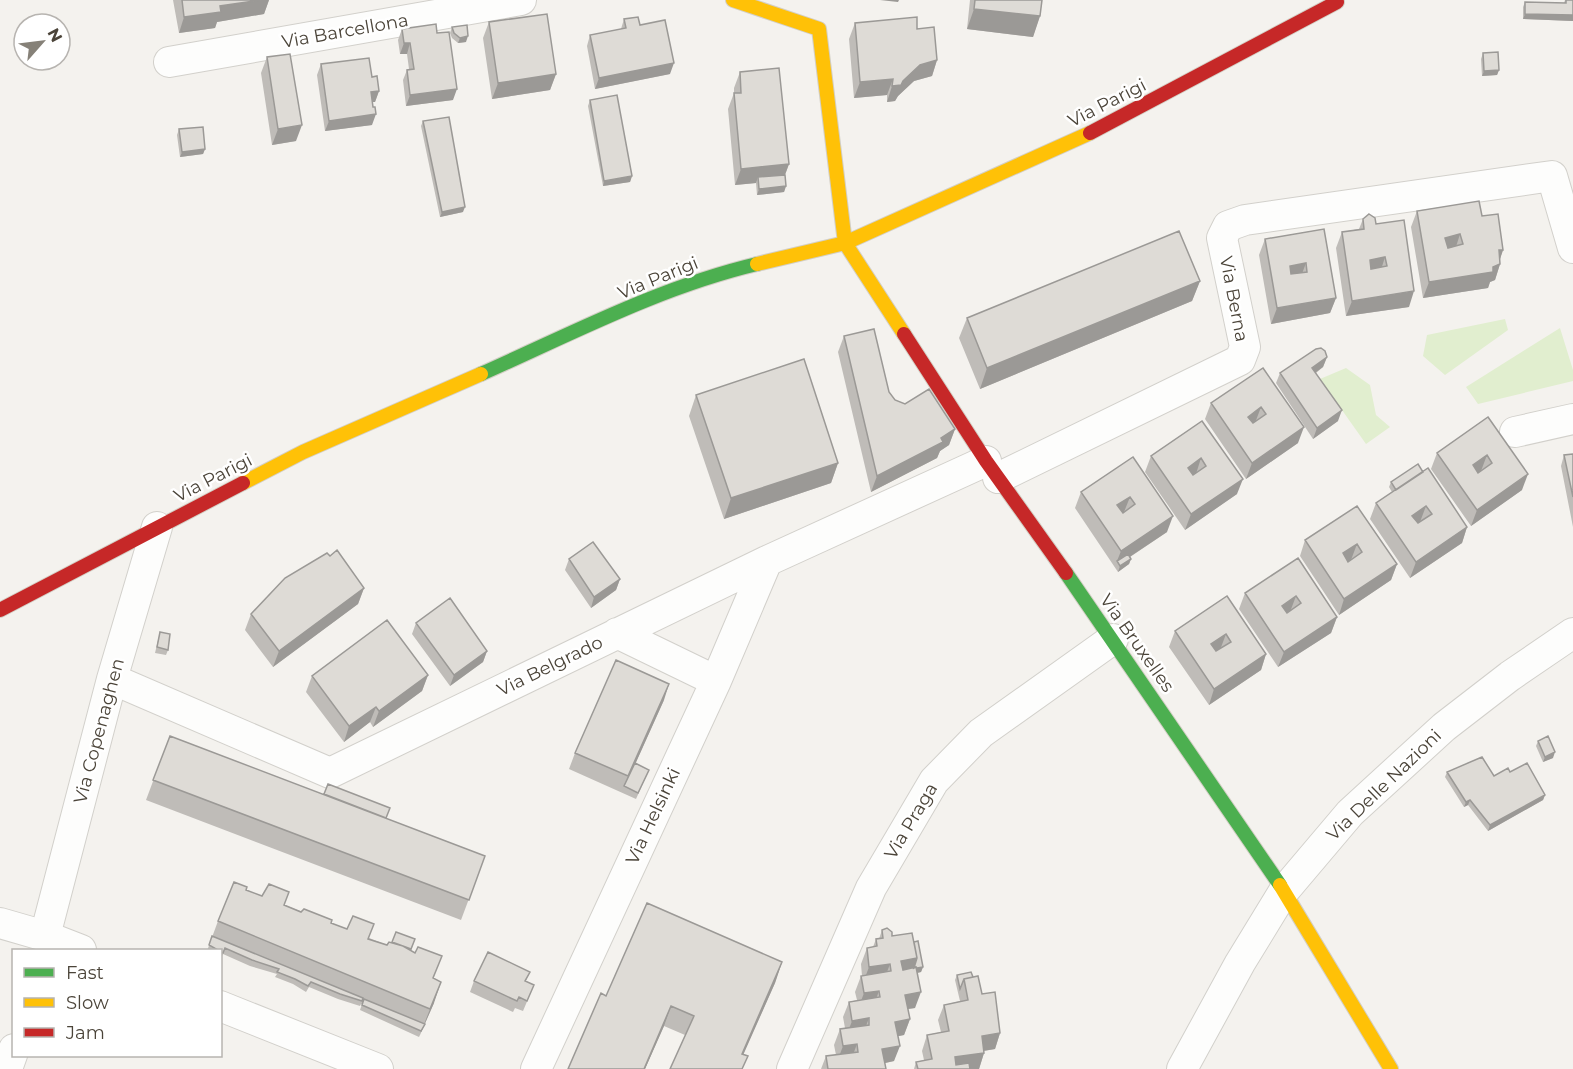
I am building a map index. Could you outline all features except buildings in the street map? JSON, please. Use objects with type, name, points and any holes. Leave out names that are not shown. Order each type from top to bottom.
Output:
[{"type":"street","name":"Via Barcellona","points":[[169,62],[521,0]]},
{"type":"street","points":[[733,0],[819,28],[845,243]]},
{"type":"street","name":"Via Parigi","points":[[0,610],[303,452],[680,286],[720,273],[845,243],[1099,129],[1337,2]]},
{"type":"street","name":"Via Berna","points":[[992,469],[1239,360],[1245,346],[1222,238],[1228,226],[1245,220],[1552,176],[1573,248]]},
{"type":"street","name":"Via Bruxelles","points":[[845,243],[992,469],[1113,639],[1284,891],[1391,1069]]},
{"type":"street","points":[[1515,432],[1573,419]]},
{"type":"street","name":"Via Belgrado","points":[[112,679],[330,773],[767,561],[992,469]]},
{"type":"street","name":"Via Copenaghen","points":[[48,942],[112,679],[157,527]]},
{"type":"street","name":"Via Helsinki","points":[[536,1069],[716,681],[767,561]]},
{"type":"street","points":[[617,633],[716,681]]},
{"type":"street","name":"Via Delle Nazioni","points":[[1182,1069],[1240,963],[1284,891],[1350,813],[1444,727],[1510,676],[1573,633]]},
{"type":"street","name":"Via Praga","points":[[792,1069],[871,888],[934,781],[981,733],[1113,639]]},
{"type":"street","points":[[0,923],[48,942],[74,949]]},
{"type":"street","points":[[222,1007],[330,1060],[378,1069]]},
{"type":"street","points":[[7,1069],[12,1055]]},
{"type":"green space","points":[[1505,319],[1508,330],[1445,375],[1423,356],[1427,335]]},
{"type":"green space","points":[[1560,328],[1573,370],[1573,381],[1478,404],[1466,387]]},
{"type":"green space","points":[[1346,368],[1370,385],[1376,415],[1390,427],[1366,444],[1320,379]]},
{"type":"traffic: fast","points":[[481,374],[651,298],[757,264]]},
{"type":"traffic: fast","points":[[1066,573],[1280,885]]},
{"type":"traffic: slow","points":[[733,0],[819,29],[845,243],[904,334]]},
{"type":"traffic: slow","points":[[757,264],[845,243],[1090,133]]},
{"type":"traffic: slow","points":[[243,483],[303,452],[481,374]]},
{"type":"traffic: slow","points":[[1280,885],[1391,1069]]},
{"type":"traffic: jam","points":[[1090,133],[1337,2]]},
{"type":"traffic: jam","points":[[904,334],[986,461],[1066,573]]},
{"type":"traffic: jam","points":[[0,610],[243,483]]}]
